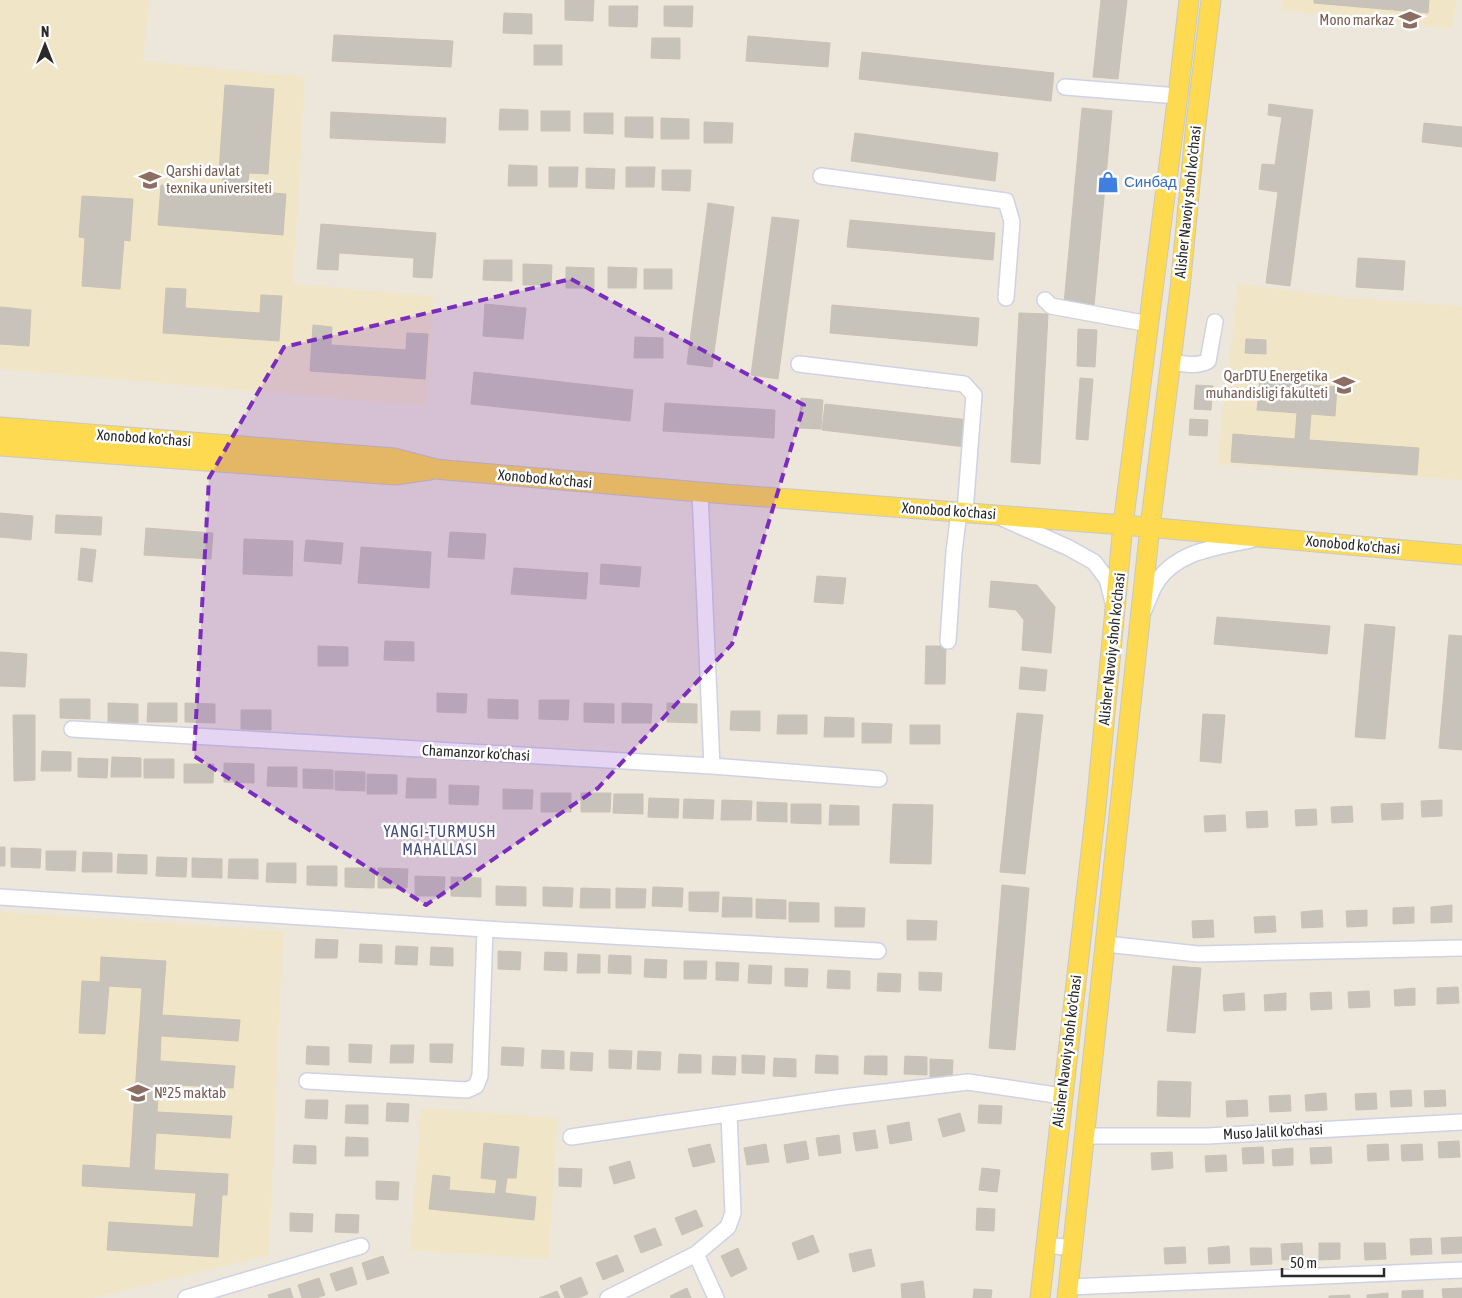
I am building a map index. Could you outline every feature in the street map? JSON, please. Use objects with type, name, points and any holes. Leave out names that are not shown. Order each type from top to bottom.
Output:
[{"type":"main road","name":"Alisher Navoiy shoh ko'chasi","points":[[1040,1298],[1096,808],[1116,614],[1123,524],[1189,0]]},
{"type":"main road","name":"Alisher Navoiy shoh ko'chasi","points":[[1068,1293],[1140,618],[1180,289],[1194,132],[1210,0]]},
{"type":"main road","name":"Xonobod ko'chasi","points":[[0,427],[394,458],[436,469],[700,492],[1123,524],[1462,554]]},
{"type":"main road","name":"Xonobod ko'chasi","points":[[0,446],[395,475],[436,469]]},
{"type":"street","points":[[1065,87],[1178,96]]},
{"type":"street","points":[[1174,131],[1194,132]]},
{"type":"street","points":[[820,176],[1006,202],[1012,222],[1006,298]]},
{"type":"street","points":[[1045,300],[1051,306],[1149,324]]},
{"type":"street","points":[[1171,362],[1191,365],[1202,364],[1208,361],[1215,322]]},
{"type":"street","points":[[799,364],[964,384],[974,395],[962,512],[954,552],[948,641]]},
{"type":"street","points":[[700,492],[712,766]]},
{"type":"street","points":[[994,515],[1069,548],[1094,562],[1107,579],[1116,614]]},
{"type":"street","points":[[1140,618],[1156,583],[1174,563],[1204,550],[1266,537]]},
{"type":"street","name":"Chamanzor ko'chasi","points":[[72,729],[712,766],[879,779]]},
{"type":"street","points":[[0,897],[486,930],[878,951]]},
{"type":"street","points":[[307,1081],[467,1090],[476,1086],[480,1076],[486,930]]},
{"type":"street","points":[[1106,944],[1198,954],[1462,948]]},
{"type":"street","points":[[571,1137],[968,1082],[1062,1096]]},
{"type":"street","points":[[608,1298],[696,1254],[728,1227],[733,1213],[729,1114]]},
{"type":"street","name":"Muso Jalil ko'chasi","points":[[1084,1136],[1207,1136],[1462,1122]]},
{"type":"street","points":[[1046,1245],[1073,1248]]},
{"type":"street","points":[[186,1298],[361,1246]]},
{"type":"street","points":[[696,1254],[716,1298]]},
{"type":"street","points":[[1068,1293],[1462,1270]]},
{"type":"highlighted area","points":[[571,279],[804,405],[732,644],[598,788],[426,905],[194,756],[209,478],[284,347]]},
{"type":"shaded area","name":"Qarshi davlat texnika universiteti","points":[[0,0],[149,0],[143,61],[305,77],[293,284],[433,296],[427,406],[0,369]]},
{"type":"shaded area","name":"Mono markaz","points":[[1282,0],[1457,0],[1452,29],[1281,10]]},
{"type":"shaded area","name":"QarDTU Energetika muhandisligi fakulteti","points":[[1238,284],[1349,298],[1462,306],[1462,480],[1217,464]]},
{"type":"shaded area","name":"№25 maktab","points":[[0,912],[283,931],[269,1255],[93,1298],[0,1298]]},
{"type":"shaded area","points":[[421,1108],[557,1118],[549,1259],[410,1250]]},
{"type":"building","points":[[565,0],[594,0],[593,21],[565,20]]},
{"type":"building","points":[[1101,0],[1127,0],[1118,79],[1093,77]]},
{"type":"building","points":[[1314,0],[1429,0],[1428,13],[1314,3]]},
{"type":"building","points":[[609,6],[638,6],[637,27],[609,26]]},
{"type":"building","points":[[664,6],[693,6],[692,27],[664,26]]},
{"type":"building","points":[[504,13],[532,14],[532,34],[503,33]]},
{"type":"building","points":[[334,35],[453,41],[451,67],[332,61]]},
{"type":"building","points":[[748,36],[830,43],[828,67],[746,61]]},
{"type":"building","points":[[652,38],[680,38],[680,59],[651,58]]},
{"type":"building","points":[[534,45],[562,45],[562,65],[534,65]]},
{"type":"building","points":[[862,52],[1054,73],[1051,101],[859,79]]},
{"type":"building","points":[[225,85],[274,89],[268,174],[249,173],[247,191],[286,194],[283,235],[158,225],[161,185],[222,190],[223,171],[219,171]]},
{"type":"building","points":[[1269,104],[1313,110],[1290,286],[1266,283],[1278,192],[1259,189],[1262,164],[1275,165],[1282,117],[1268,115]]},
{"type":"building","points":[[1082,108],[1112,111],[1094,306],[1064,304]]},
{"type":"building","points":[[500,109],[528,110],[528,130],[499,130]]},
{"type":"building","points":[[541,111],[570,111],[570,131],[541,131]]},
{"type":"building","points":[[331,112],[446,118],[445,143],[330,138]]},
{"type":"building","points":[[584,113],[613,113],[613,134],[584,133]]},
{"type":"building","points":[[625,117],[653,117],[653,138],[625,137]]},
{"type":"building","points":[[661,118],[689,119],[689,139],[661,139]]},
{"type":"building","points":[[704,122],[733,123],[732,143],[704,143]]},
{"type":"building","points":[[1424,123],[1462,127],[1462,147],[1422,142]]},
{"type":"building","points":[[855,133],[998,153],[995,181],[851,161]]},
{"type":"building","points":[[509,165],[537,166],[537,186],[508,186]]},
{"type":"building","points":[[549,167],[578,167],[577,187],[549,187]]},
{"type":"building","points":[[626,167],[655,167],[654,187],[626,187]]},
{"type":"building","points":[[586,168],[615,169],[614,189],[586,188]]},
{"type":"building","points":[[662,170],[691,170],[690,191],[662,190]]},
{"type":"building","points":[[82,196],[133,199],[130,241],[124,240],[120,289],[82,286],[85,238],[79,237]]},
{"type":"building","points":[[708,203],[734,207],[712,367],[687,364]]},
{"type":"building","points":[[772,217],[799,220],[778,379],[751,375]]},
{"type":"building","points":[[850,220],[995,233],[993,260],[847,247]]},
{"type":"building","points":[[321,224],[436,233],[432,278],[413,277],[414,258],[339,253],[338,270],[317,269]]},
{"type":"building","points":[[1358,258],[1405,261],[1403,290],[1356,287]]},
{"type":"building","points":[[484,260],[512,260],[512,281],[483,280]]},
{"type":"building","points":[[523,264],[552,265],[551,285],[523,285]]},
{"type":"building","points":[[566,267],[594,268],[594,288],[566,288]]},
{"type":"building","points":[[608,267],[637,268],[636,288],[608,288]]},
{"type":"building","points":[[644,269],[672,269],[672,289],[644,289]]},
{"type":"building","points":[[166,288],[186,289],[185,308],[260,313],[261,295],[282,296],[279,341],[163,333]]},
{"type":"building","points":[[485,304],[526,308],[523,339],[483,336]]},
{"type":"building","points":[[832,305],[979,318],[977,346],[830,333]]},
{"type":"building","points":[[0,307],[31,310],[29,346],[0,344]]},
{"type":"building","points":[[1019,313],[1048,314],[1040,464],[1011,462]]},
{"type":"building","points":[[313,325],[332,327],[331,345],[406,350],[407,333],[428,334],[425,379],[310,371]]},
{"type":"building","points":[[1078,329],[1097,330],[1095,367],[1077,366]]},
{"type":"building","points":[[635,337],[663,338],[663,358],[634,358]]},
{"type":"building","points":[[1246,339],[1266,340],[1266,354],[1245,353]]},
{"type":"building","points":[[474,372],[633,390],[630,421],[471,404]]},
{"type":"building","points":[[1080,378],[1093,379],[1088,440],[1076,439]]},
{"type":"building","points":[[1260,381],[1337,387],[1335,416],[1311,414],[1309,440],[1419,448],[1417,475],[1231,462],[1233,434],[1295,439],[1297,413],[1257,410]]},
{"type":"building","points":[[1196,385],[1213,386],[1211,410],[1194,409]]},
{"type":"building","points":[[801,398],[823,400],[821,429],[799,428]]},
{"type":"building","points":[[665,403],[775,410],[774,438],[663,431]]},
{"type":"building","points":[[825,404],[969,420],[966,447],[822,430]]},
{"type":"building","points":[[1190,419],[1208,420],[1207,436],[1189,435]]},
{"type":"building","points":[[0,513],[33,516],[31,540],[0,537]]},
{"type":"building","points":[[56,515],[102,517],[101,535],[55,533]]},
{"type":"building","points":[[146,528],[213,533],[211,559],[144,555]]},
{"type":"building","points":[[450,532],[486,534],[484,559],[448,557]]},
{"type":"building","points":[[244,539],[293,541],[292,576],[243,574]]},
{"type":"building","points":[[306,540],[343,543],[341,564],[304,561]]},
{"type":"building","points":[[361,547],[431,552],[429,588],[358,583]]},
{"type":"building","points":[[81,548],[96,550],[92,582],[78,580]]},
{"type":"building","points":[[601,564],[641,567],[639,587],[600,584]]},
{"type":"building","points":[[514,568],[588,573],[586,599],[511,594]]},
{"type":"building","points":[[817,576],[846,578],[843,604],[814,602]]},
{"type":"building","points":[[991,581],[1037,585],[1055,607],[1051,653],[1022,650],[1024,620],[1016,610],[989,607]]},
{"type":"building","points":[[1217,617],[1330,626],[1327,654],[1214,644]]},
{"type":"building","points":[[1365,624],[1395,627],[1385,739],[1355,737]]},
{"type":"building","points":[[1449,635],[1462,636],[1462,750],[1439,748]]},
{"type":"building","points":[[385,641],[414,642],[414,661],[384,660]]},
{"type":"building","points":[[318,646],[348,647],[348,666],[318,666]]},
{"type":"building","points":[[926,646],[946,646],[945,684],[925,684]]},
{"type":"building","points":[[0,652],[27,654],[25,687],[0,686]]},
{"type":"building","points":[[1021,667],[1047,670],[1045,691],[1019,689]]},
{"type":"building","points":[[437,693],[467,694],[466,713],[437,712]]},
{"type":"building","points":[[60,699],[90,699],[90,719],[60,718]]},
{"type":"building","points":[[488,699],[518,700],[518,719],[488,718]]},
{"type":"building","points":[[539,700],[569,700],[568,720],[539,719]]},
{"type":"building","points":[[108,703],[138,704],[138,723],[108,723]]},
{"type":"building","points":[[148,703],[177,703],[177,722],[147,722]]},
{"type":"building","points":[[185,703],[215,704],[215,723],[185,722]]},
{"type":"building","points":[[584,703],[614,704],[614,723],[584,722]]},
{"type":"building","points":[[622,703],[652,704],[651,723],[622,723]]},
{"type":"building","points":[[667,703],[697,704],[697,723],[667,722]]},
{"type":"building","points":[[241,710],[271,710],[271,730],[241,729]]},
{"type":"building","points":[[731,711],[760,711],[760,731],[730,730]]},
{"type":"building","points":[[1017,713],[1043,715],[1025,874],[1000,872]]},
{"type":"building","points":[[1203,714],[1225,715],[1221,763],[1200,761]]},
{"type":"building","points":[[13,715],[35,715],[35,780],[14,781]]},
{"type":"building","points":[[778,715],[807,715],[807,734],[777,734]]},
{"type":"building","points":[[825,717],[854,718],[854,737],[824,737]]},
{"type":"building","points":[[862,723],[892,724],[891,743],[862,743]]},
{"type":"building","points":[[910,725],[940,725],[940,744],[910,744]]},
{"type":"building","points":[[42,751],[71,752],[71,771],[41,771]]},
{"type":"building","points":[[112,757],[141,758],[141,777],[111,777]]},
{"type":"building","points":[[78,758],[108,759],[107,778],[78,777]]},
{"type":"building","points":[[144,759],[174,759],[174,778],[144,778]]},
{"type":"building","points":[[224,763],[254,764],[254,783],[224,782]]},
{"type":"building","points":[[184,764],[214,764],[213,783],[184,783]]},
{"type":"building","points":[[268,767],[297,767],[297,787],[267,786]]},
{"type":"building","points":[[303,769],[333,770],[333,789],[303,788]]},
{"type":"building","points":[[335,771],[365,772],[365,791],[335,790]]},
{"type":"building","points":[[367,774],[397,775],[397,794],[367,794]]},
{"type":"building","points":[[407,778],[436,779],[436,798],[406,798]]},
{"type":"building","points":[[449,785],[479,786],[478,805],[449,804]]},
{"type":"building","points":[[503,789],[533,790],[532,809],[503,809]]},
{"type":"building","points":[[541,793],[571,793],[571,812],[541,812]]},
{"type":"building","points":[[581,793],[611,793],[610,812],[581,812]]},
{"type":"building","points":[[614,794],[643,794],[643,814],[613,813]]},
{"type":"building","points":[[649,798],[679,799],[678,818],[648,817]]},
{"type":"building","points":[[684,799],[714,800],[713,819],[683,818]]},
{"type":"building","points":[[722,800],[752,801],[751,820],[721,820]]},
{"type":"building","points":[[1442,800],[1442,816],[1422,817],[1421,801]]},
{"type":"building","points":[[757,802],[787,803],[787,822],[757,821]]},
{"type":"building","points":[[1403,803],[1403,819],[1382,820],[1381,804]]},
{"type":"building","points":[[791,804],[821,804],[821,824],[791,823]]},
{"type":"building","points":[[893,804],[933,805],[931,864],[890,863]]},
{"type":"building","points":[[830,805],[859,806],[859,825],[829,825]]},
{"type":"building","points":[[1352,806],[1353,822],[1332,823],[1331,807]]},
{"type":"building","points":[[1316,809],[1317,825],[1296,826],[1295,810]]},
{"type":"building","points":[[1267,811],[1268,827],[1247,828],[1246,812]]},
{"type":"building","points":[[1225,815],[1226,831],[1205,832],[1204,816]]},
{"type":"building","points":[[0,847],[5,847],[5,866],[0,866]]},
{"type":"building","points":[[11,848],[41,849],[40,868],[11,867]]},
{"type":"building","points":[[46,851],[76,851],[75,871],[46,870]]},
{"type":"building","points":[[83,852],[112,853],[112,872],[82,872]]},
{"type":"building","points":[[118,854],[147,855],[147,874],[117,873]]},
{"type":"building","points":[[157,857],[187,858],[186,877],[156,876]]},
{"type":"building","points":[[192,858],[222,859],[222,878],[192,877]]},
{"type":"building","points":[[229,859],[258,859],[258,879],[228,878]]},
{"type":"building","points":[[267,863],[296,863],[296,883],[266,882]]},
{"type":"building","points":[[307,866],[337,866],[337,886],[307,885]]},
{"type":"building","points":[[345,868],[375,868],[374,888],[345,887]]},
{"type":"building","points":[[378,868],[408,869],[407,888],[378,888]]},
{"type":"building","points":[[415,876],[445,877],[444,896],[415,896]]},
{"type":"building","points":[[451,877],[481,878],[481,897],[451,896]]},
{"type":"building","points":[[1002,885],[1029,888],[1015,1050],[989,1048]]},
{"type":"building","points":[[496,886],[526,887],[526,906],[496,905]]},
{"type":"building","points":[[543,887],[573,888],[572,907],[543,906]]},
{"type":"building","points":[[653,887],[683,888],[682,907],[652,906]]},
{"type":"building","points":[[581,888],[610,889],[610,908],[580,908]]},
{"type":"building","points":[[616,888],[646,889],[645,908],[616,908]]},
{"type":"building","points":[[689,892],[719,892],[718,912],[689,911]]},
{"type":"building","points":[[723,897],[752,898],[752,917],[722,917]]},
{"type":"building","points":[[756,899],[786,900],[786,919],[756,918]]},
{"type":"building","points":[[789,902],[819,903],[819,922],[789,922]]},
{"type":"building","points":[[1452,905],[1452,922],[1431,923],[1431,907]]},
{"type":"building","points":[[835,907],[865,908],[864,927],[835,927]]},
{"type":"building","points":[[1414,907],[1414,923],[1393,924],[1393,908]]},
{"type":"building","points":[[1322,910],[1323,927],[1302,928],[1301,912]]},
{"type":"building","points":[[1367,910],[1367,926],[1347,927],[1346,911]]},
{"type":"building","points":[[1275,916],[1276,932],[1255,933],[1254,917]]},
{"type":"building","points":[[907,920],[937,921],[936,940],[907,940]]},
{"type":"building","points":[[1213,920],[1214,937],[1193,938],[1192,921]]},
{"type":"building","points":[[316,939],[338,940],[337,958],[315,958]]},
{"type":"building","points":[[360,944],[382,945],[382,963],[359,962]]},
{"type":"building","points":[[396,946],[418,947],[417,965],[395,964]]},
{"type":"building","points":[[431,947],[453,948],[453,966],[430,965]]},
{"type":"building","points":[[498,951],[521,952],[520,970],[498,969]]},
{"type":"building","points":[[545,952],[567,953],[567,971],[544,970]]},
{"type":"building","points":[[578,954],[600,955],[600,973],[577,973]]},
{"type":"building","points":[[609,955],[631,956],[631,974],[608,973]]},
{"type":"building","points":[[101,957],[166,961],[162,1015],[240,1020],[238,1041],[161,1036],[160,1061],[235,1066],[233,1088],[159,1084],[157,1112],[232,1116],[230,1138],[156,1133],[154,1170],[228,1174],[227,1195],[222,1195],[218,1257],[107,1250],[109,1222],[193,1227],[196,1193],[82,1186],[83,1165],[130,1168],[142,988],[109,986],[105,1034],[79,1033],[82,981],[100,982]]},
{"type":"building","points":[[645,959],[667,960],[666,978],[644,977]]},
{"type":"building","points":[[684,961],[707,961],[706,979],[684,979]]},
{"type":"building","points":[[716,962],[739,963],[738,981],[716,980]]},
{"type":"building","points":[[749,965],[772,966],[771,984],[748,983]]},
{"type":"building","points":[[1173,966],[1201,968],[1195,1033],[1167,1031]]},
{"type":"building","points":[[785,968],[808,969],[807,987],[785,986]]},
{"type":"building","points":[[828,970],[850,971],[850,989],[827,988]]},
{"type":"building","points":[[919,972],[942,973],[941,991],[919,990]]},
{"type":"building","points":[[878,973],[901,974],[900,992],[877,991]]},
{"type":"building","points":[[1458,987],[1459,1003],[1437,1004],[1437,988]]},
{"type":"building","points":[[1415,988],[1415,1005],[1395,1006],[1394,990]]},
{"type":"building","points":[[1369,991],[1370,1007],[1349,1008],[1348,992]]},
{"type":"building","points":[[1331,992],[1332,1009],[1311,1010],[1310,993]]},
{"type":"building","points":[[1244,993],[1245,1010],[1224,1011],[1223,995]]},
{"type":"building","points":[[1286,993],[1286,1010],[1265,1011],[1264,995]]},
{"type":"building","points":[[349,1044],[372,1045],[371,1063],[349,1062]]},
{"type":"building","points":[[430,1044],[453,1044],[452,1063],[430,1062]]},
{"type":"building","points":[[391,1045],[414,1045],[413,1063],[390,1063]]},
{"type":"building","points":[[307,1046],[329,1047],[329,1065],[306,1064]]},
{"type":"building","points":[[502,1047],[524,1048],[523,1066],[501,1065]]},
{"type":"building","points":[[542,1050],[564,1051],[564,1069],[541,1068]]},
{"type":"building","points":[[609,1050],[632,1051],[631,1069],[609,1068]]},
{"type":"building","points":[[638,1051],[661,1052],[660,1070],[637,1069]]},
{"type":"building","points":[[571,1052],[593,1053],[592,1071],[570,1070]]},
{"type":"building","points":[[679,1054],[701,1055],[701,1073],[678,1073]]},
{"type":"building","points":[[742,1055],[765,1056],[764,1074],[742,1073]]},
{"type":"building","points":[[816,1055],[838,1056],[838,1074],[815,1073]]},
{"type":"building","points":[[713,1056],[736,1057],[735,1075],[712,1074]]},
{"type":"building","points":[[865,1056],[887,1056],[887,1075],[864,1074]]},
{"type":"building","points":[[905,1056],[927,1057],[927,1075],[904,1074]]},
{"type":"building","points":[[774,1058],[796,1059],[796,1077],[773,1076]]},
{"type":"building","points":[[930,1059],[953,1060],[952,1078],[930,1077]]},
{"type":"building","points":[[1158,1081],[1191,1082],[1190,1117],[1157,1116]]},
{"type":"building","points":[[1411,1090],[1412,1106],[1391,1107],[1390,1091]]},
{"type":"building","points":[[1445,1090],[1446,1106],[1425,1107],[1424,1091]]},
{"type":"building","points":[[1326,1093],[1327,1110],[1306,1111],[1305,1095]]},
{"type":"building","points":[[1376,1093],[1377,1109],[1356,1110],[1355,1094]]},
{"type":"building","points":[[1290,1095],[1291,1111],[1270,1112],[1269,1096]]},
{"type":"building","points":[[306,1100],[328,1100],[327,1119],[305,1118]]},
{"type":"building","points":[[1247,1100],[1248,1116],[1227,1117],[1226,1101]]},
{"type":"building","points":[[387,1103],[409,1104],[408,1122],[386,1121]]},
{"type":"building","points":[[346,1105],[368,1105],[368,1124],[345,1123]]},
{"type":"building","points":[[979,1105],[1002,1106],[1001,1124],[978,1123]]},
{"type":"building","points":[[960,1113],[965,1131],[943,1137],[938,1119]]},
{"type":"building","points":[[909,1122],[912,1140],[890,1144],[887,1126]]},
{"type":"building","points":[[875,1130],[878,1148],[856,1151],[853,1133]]},
{"type":"building","points":[[839,1135],[841,1153],[819,1156],[816,1138]]},
{"type":"building","points":[[346,1137],[368,1138],[368,1156],[345,1156]]},
{"type":"building","points":[[806,1141],[809,1159],[787,1163],[784,1145]]},
{"type":"building","points":[[1459,1141],[1460,1157],[1439,1158],[1438,1142]]},
{"type":"building","points":[[484,1143],[519,1147],[516,1178],[507,1178],[505,1193],[536,1197],[534,1220],[429,1209],[433,1175],[450,1177],[449,1190],[495,1194],[497,1180],[481,1178]]},
{"type":"building","points":[[710,1144],[715,1162],[693,1167],[688,1149]]},
{"type":"building","points":[[766,1144],[769,1162],[747,1165],[744,1148]]},
{"type":"building","points":[[1388,1144],[1389,1160],[1368,1161],[1367,1145]]},
{"type":"building","points":[[1422,1144],[1423,1160],[1402,1161],[1401,1145]]},
{"type":"building","points":[[294,1145],[316,1146],[316,1164],[293,1163]]},
{"type":"building","points":[[1263,1147],[1264,1163],[1243,1164],[1242,1148]]},
{"type":"building","points":[[1331,1147],[1332,1163],[1311,1164],[1310,1148]]},
{"type":"building","points":[[1293,1148],[1293,1165],[1273,1166],[1272,1150]]},
{"type":"building","points":[[1172,1152],[1173,1168],[1152,1170],[1151,1153]]},
{"type":"building","points":[[1226,1155],[1227,1171],[1206,1172],[1205,1156]]},
{"type":"building","points":[[630,1161],[635,1178],[614,1184],[609,1167]]},
{"type":"building","points":[[559,1168],[582,1169],[581,1187],[559,1186]]},
{"type":"building","points":[[982,1168],[1000,1170],[997,1192],[979,1190]]},
{"type":"building","points":[[376,1181],[399,1182],[398,1200],[376,1199]]},
{"type":"building","points":[[977,1208],[995,1209],[994,1231],[976,1230]]},
{"type":"building","points":[[696,1210],[703,1226],[682,1235],[675,1218]]},
{"type":"building","points":[[290,1213],[313,1214],[312,1232],[290,1231]]},
{"type":"building","points":[[336,1214],[359,1215],[358,1233],[335,1232]]},
{"type":"building","points":[[655,1228],[662,1245],[641,1253],[634,1236]]},
{"type":"building","points":[[813,1235],[819,1252],[798,1260],[792,1243]]},
{"type":"building","points":[[1462,1237],[1462,1253],[1442,1254],[1441,1238]]},
{"type":"building","points":[[1431,1238],[1432,1254],[1411,1255],[1410,1239]]},
{"type":"building","points":[[1302,1243],[1303,1259],[1282,1260],[1281,1244]]},
{"type":"building","points":[[1319,1243],[1340,1243],[1340,1259],[1319,1260]]},
{"type":"building","points":[[1364,1243],[1385,1243],[1386,1259],[1365,1260]]},
{"type":"building","points":[[1229,1246],[1230,1263],[1209,1264],[1208,1248]]},
{"type":"building","points":[[1185,1247],[1186,1263],[1165,1264],[1164,1248]]},
{"type":"building","points":[[738,1248],[747,1269],[731,1277],[721,1256]]},
{"type":"building","points":[[1250,1248],[1271,1248],[1272,1264],[1251,1265]]},
{"type":"building","points":[[871,1249],[875,1266],[853,1272],[849,1254]]},
{"type":"building","points":[[617,1255],[624,1271],[603,1280],[596,1263]]},
{"type":"building","points":[[383,1256],[389,1273],[367,1280],[362,1263]]},
{"type":"building","points":[[352,1267],[357,1284],[336,1291],[330,1274]]},
{"type":"building","points":[[581,1277],[588,1294],[578,1298],[565,1298],[560,1286]]},
{"type":"building","points":[[319,1278],[325,1295],[316,1298],[302,1298],[298,1285]]},
{"type":"building","points":[[923,1281],[925,1298],[902,1298],[901,1284]]},
{"type":"building","points":[[290,1288],[293,1298],[269,1298],[268,1295]]},
{"type":"building","points":[[687,1288],[691,1298],[671,1298],[670,1296]]},
{"type":"building","points":[[1462,1288],[1462,1298],[1443,1298],[1442,1289]]},
{"type":"building","points":[[974,1289],[992,1290],[991,1298],[973,1298]]},
{"type":"building","points":[[1423,1290],[1423,1298],[1402,1298],[1402,1291]]},
{"type":"building","points":[[557,1291],[560,1298],[539,1298]]},
{"type":"building","points":[[1388,1293],[1388,1298],[1367,1298],[1367,1295]]},
{"type":"building","points":[[1350,1295],[1350,1298],[1329,1298],[1329,1296]]},
{"type":"place","name":"Mono markaz","points":[[1410,20]]},
{"type":"place","name":"Qarshi davlat texnika universiteti","points":[[150,180]]},
{"type":"place","name":"Синбад","points":[[1108,182]]},
{"type":"place","name":"QarDTU Energetika muhandisligi fakulteti","points":[[1344,385]]},
{"type":"place","name":"№25 maktab","points":[[138,1093]]},
{"type":"district","name":"YANGI-TURMUSH MAHALLASI","points":[[440,840]]}]
